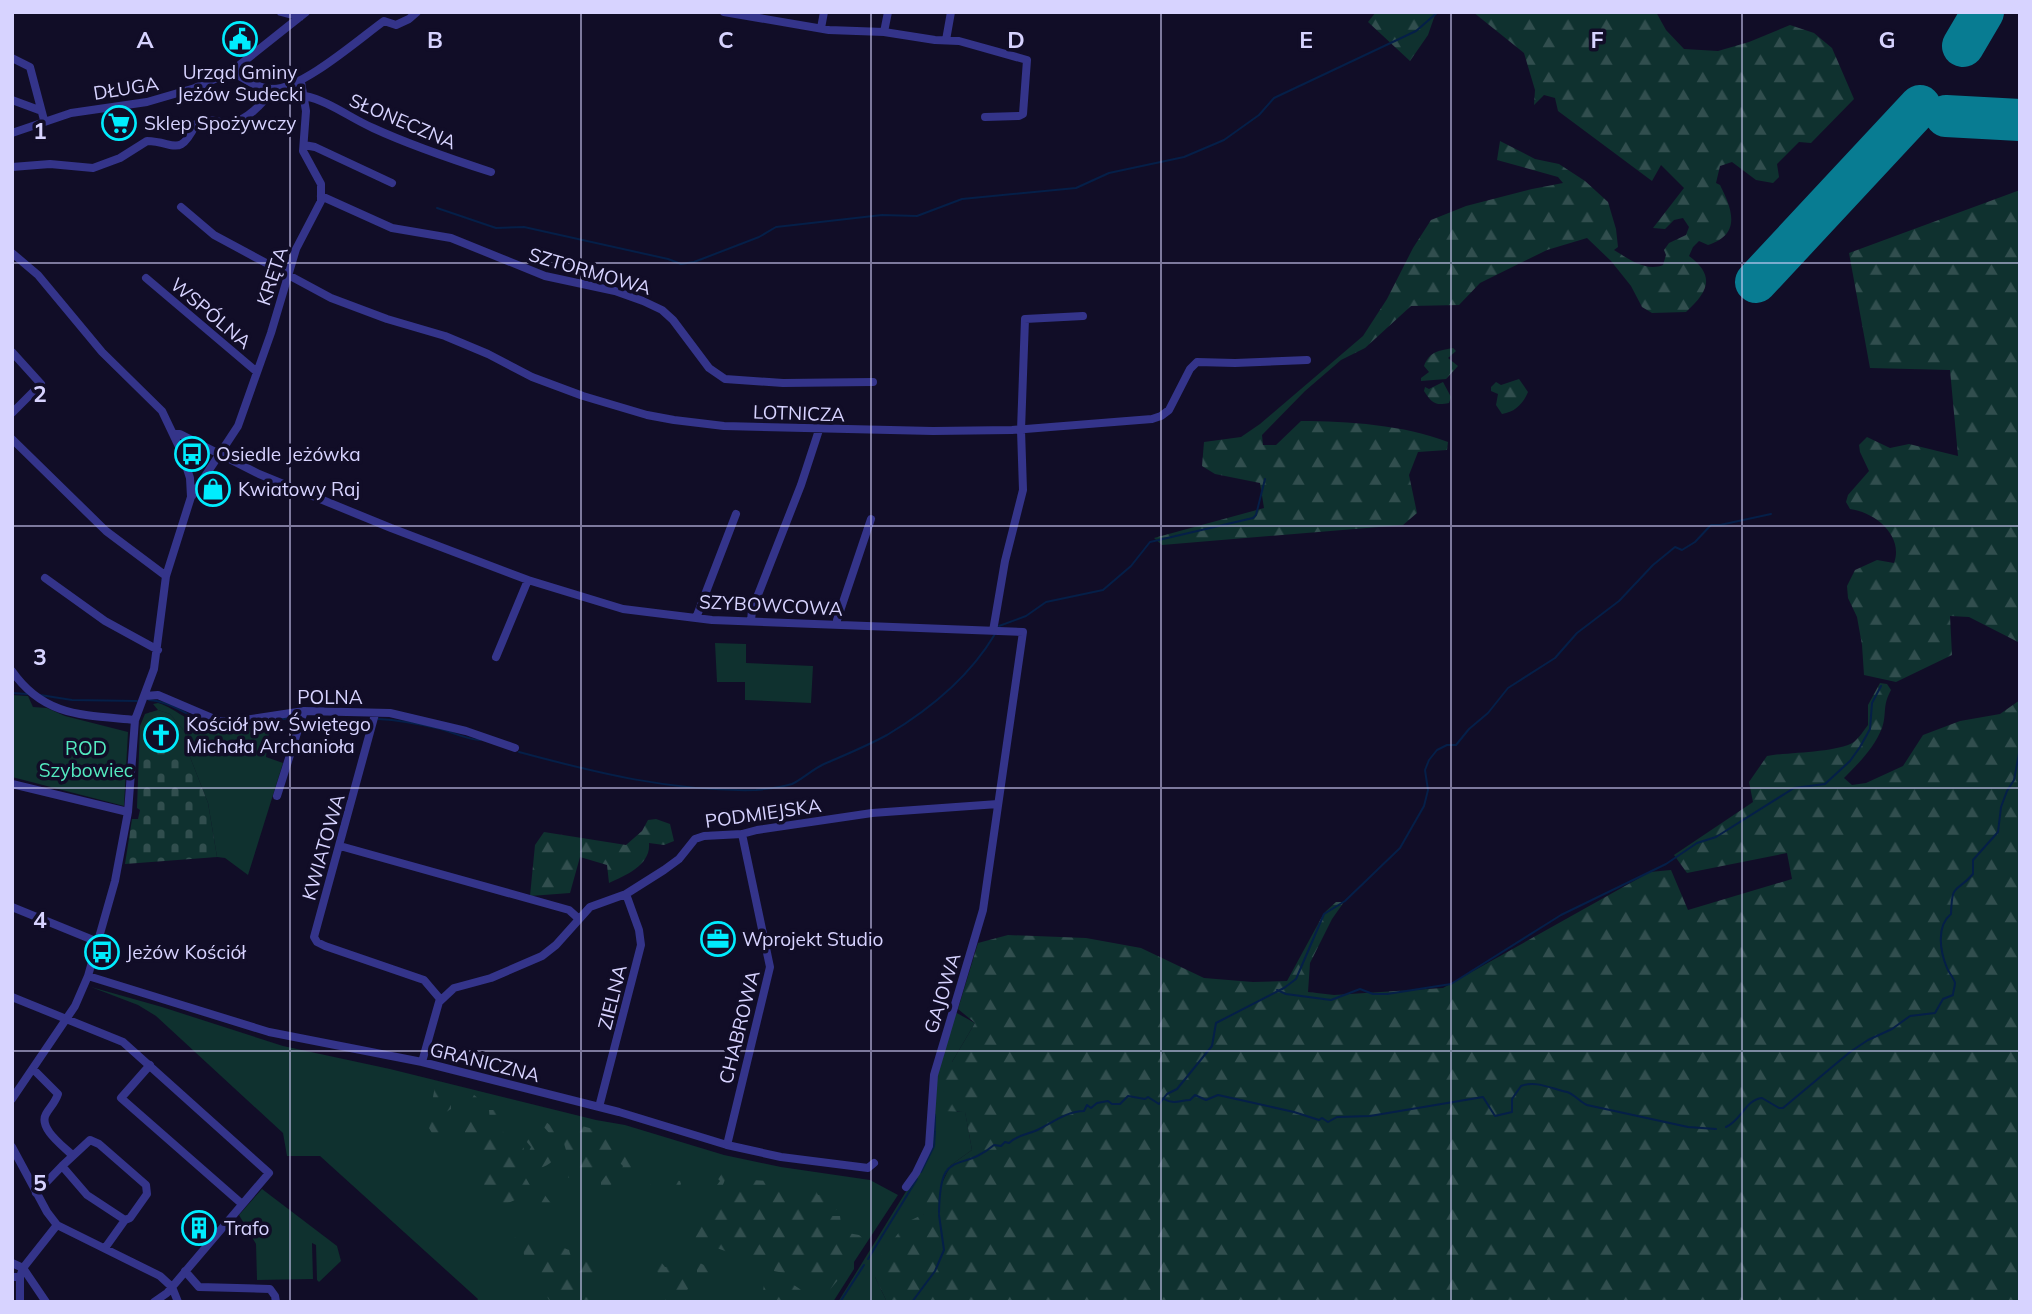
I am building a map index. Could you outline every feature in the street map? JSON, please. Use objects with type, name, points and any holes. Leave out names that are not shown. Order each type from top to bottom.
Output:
[{"type":"street","points":[[281,12],[303,14]]},
{"type":"street","points":[[232,71],[256,84],[273,89],[300,82],[384,21],[396,25],[417,12]]},
{"type":"street","points":[[724,12],[821,28],[884,32],[971,43],[1027,60],[1023,114],[985,117]]},
{"type":"street","points":[[821,28],[824,12]]},
{"type":"street","points":[[884,32],[888,12]]},
{"type":"street","points":[[946,40],[951,12]]},
{"type":"street","name":"DŁUGA","points":[[13,132],[71,113],[171,97],[232,71],[303,14]]},
{"type":"street","points":[[12,58],[30,67],[39,110],[44,120]]},
{"type":"street","points":[[300,82],[304,96],[303,151],[321,184],[321,196]]},
{"type":"street","points":[[12,167],[50,164],[93,167],[120,158],[147,141],[169,146],[181,145],[190,139],[196,124],[210,118],[230,123],[248,115],[273,89]]},
{"type":"street","name":"SŁONECZNA","points":[[304,96],[322,100],[351,118],[421,150],[491,172]]},
{"type":"street","points":[[12,100],[39,110]]},
{"type":"street","points":[[12,144],[13,132]]},
{"type":"street","points":[[304,145],[315,147],[392,183]]},
{"type":"street","name":"KRĘTA","points":[[191,497],[238,426],[296,249],[313,219],[321,196]]},
{"type":"street","name":"SZTORMOWA","points":[[321,196],[392,228],[451,238],[545,276],[615,291],[643,301],[662,310],[709,368],[725,379],[783,383],[873,382]]},
{"type":"street","name":"LOTNICZA","points":[[181,207],[214,235],[331,298],[387,319],[445,336],[488,354],[531,377],[647,415],[724,426],[819,430],[1021,430],[1136,421],[1161,416],[1169,410],[1190,369],[1197,362],[1307,360]]},
{"type":"street","points":[[12,253],[37,275],[102,352],[162,411],[175,434],[190,478],[191,497],[166,576],[158,650],[135,720],[128,812],[115,881],[88,976],[66,1019],[12,1099]]},
{"type":"street","name":"WSPÓLNA","points":[[146,278],[257,372]]},
{"type":"street","points":[[993,631],[1005,561],[1023,490],[1021,430],[1024,319],[1083,316]]},
{"type":"street","points":[[12,352],[41,384],[12,413]]},
{"type":"street","points":[[751,621],[752,610],[801,485],[819,430]]},
{"type":"street","points":[[175,434],[221,455]]},
{"type":"street","points":[[12,439],[115,539],[166,576]]},
{"type":"street","name":"SZYBOWCOWA","points":[[221,455],[259,474],[359,515],[528,580],[623,608],[696,618],[1023,632],[998,804]]},
{"type":"street","points":[[696,618],[736,514]]},
{"type":"street","points":[[837,625],[872,519]]},
{"type":"street","points":[[45,578],[106,621],[158,650]]},
{"type":"street","points":[[496,657],[528,580]]},
{"type":"street","points":[[12,671],[37,699],[50,706],[72,713],[135,720]]},
{"type":"street","name":"POLNA","points":[[145,696],[158,695],[222,721],[231,722],[304,711],[390,713],[466,730],[515,748]]},
{"type":"street","points":[[277,796],[304,711]]},
{"type":"street","name":"KWIATOWA","points":[[375,714],[314,937],[325,946],[424,979],[441,1000]]},
{"type":"street","points":[[12,784],[128,812]]},
{"type":"street","name":"PODMIEJSKA","points":[[441,1000],[454,988],[491,978],[542,956],[556,945],[590,908],[626,894],[679,859],[695,839],[872,813],[998,804]]},
{"type":"street","name":"GAJOWA","points":[[906,1187],[929,1146],[934,1074],[981,919],[998,804]]},
{"type":"street","name":"CHABROWA","points":[[727,1145],[770,967],[742,834]]},
{"type":"street","points":[[340,846],[569,910],[579,919]]},
{"type":"street","name":"ZIELNA","points":[[599,1107],[641,945],[639,930],[626,894]]},
{"type":"street","points":[[12,907],[98,942]]},
{"type":"street","name":"GRANICZNA","points":[[88,976],[268,1032],[422,1062],[599,1107],[727,1145],[868,1168],[874,1163]]},
{"type":"street","points":[[12,997],[123,1042],[269,1173],[172,1287],[154,1302]]},
{"type":"street","points":[[422,1062],[441,1000]]},
{"type":"street","points":[[150,1065],[121,1098],[242,1204]]},
{"type":"street","points":[[33,1069],[58,1094],[44,1116],[45,1126],[72,1155]]},
{"type":"street","points":[[36,1192],[72,1155],[90,1140],[95,1140],[146,1185],[148,1194],[105,1248]]},
{"type":"street","points":[[12,1147],[57,1225],[160,1276],[172,1287],[178,1302]]},
{"type":"street","points":[[62,1166],[87,1195],[125,1220]]},
{"type":"street","points":[[20,1302],[18,1274],[57,1225]]},
{"type":"street","points":[[12,1263],[18,1274],[46,1302]]},
{"type":"street","points":[[186,1271],[199,1287],[270,1289],[276,1302]]},
{"type":"green space","points":[[1376,12],[1436,12],[1428,35],[1410,61],[1368,22]]},
{"type":"green space","points":[[1473,12],[1656,12],[1666,30],[1684,49],[1718,51],[1790,25],[1814,33],[1832,48],[1854,99],[1811,143],[1799,142],[1777,164],[1779,177],[1773,183],[1756,180],[1732,162],[1720,166],[1716,183],[1720,185],[1728,203],[1730,228],[1719,240],[1708,245],[1699,241],[1693,247],[1689,256],[1703,270],[1706,284],[1700,298],[1686,312],[1652,313],[1642,307],[1631,286],[1611,261],[1587,238],[1547,250],[1480,283],[1459,305],[1411,306],[1365,348],[1341,360],[1305,391],[1262,435],[1263,445],[1276,445],[1301,421],[1338,422],[1395,428],[1448,442],[1447,450],[1418,452],[1409,475],[1417,513],[1403,525],[1162,545],[1154,538],[1264,508],[1260,483],[1215,474],[1202,466],[1204,442],[1241,437],[1260,424],[1363,336],[1431,220],[1466,206],[1563,183],[1558,177],[1497,160],[1500,141],[1535,159],[1559,164],[1585,181],[1608,202],[1616,229],[1618,247],[1614,250],[1632,261],[1650,267],[1663,265],[1666,255],[1664,250],[1669,243],[1686,235],[1689,227],[1683,218],[1674,220],[1665,229],[1653,228],[1684,188],[1661,165],[1652,181],[1558,111],[1555,98],[1544,95],[1534,105],[1535,90],[1524,53]]},
{"type":"green space","points":[[2020,190],[2020,643],[1969,617],[1950,616],[1952,655],[1896,682],[1864,675],[1857,617],[1848,598],[1847,586],[1855,570],[1877,560],[1894,563],[1896,553],[1895,544],[1885,527],[1869,515],[1850,509],[1846,502],[1848,495],[1869,471],[1859,445],[1867,437],[1890,448],[1909,444],[1958,456],[1950,370],[1870,368],[1849,253]]},
{"type":"green space","points":[[1453,348],[1456,351],[1448,358],[1458,366],[1446,379],[1421,381],[1429,372],[1424,366],[1429,357],[1439,351]]},
{"type":"green space","points":[[1519,379],[1528,392],[1521,404],[1502,414],[1496,405],[1498,394],[1491,391],[1491,387],[1496,382],[1501,385]]},
{"type":"green space","points":[[1443,382],[1451,397],[1449,403],[1437,404],[1424,391],[1425,387],[1429,389]]},
{"type":"green space","points":[[715,643],[746,644],[746,663],[813,666],[811,703],[745,700],[745,682],[717,682]]},
{"type":"green space","points":[[1880,683],[1887,684],[1891,690],[1886,701],[1883,723],[1870,749],[1844,778],[1852,785],[1866,783],[1903,766],[1923,735],[1960,721],[2000,714],[2020,700],[2020,1302],[887,1302],[875,1277],[873,1266],[907,1222],[924,1214],[918,1208],[921,1186],[942,1183],[951,1165],[972,1150],[965,1112],[944,1111],[943,1091],[938,1087],[943,1063],[952,1062],[975,1023],[958,1009],[978,943],[1008,935],[1086,938],[1141,948],[1204,978],[1253,982],[1287,981],[1324,913],[1336,902],[1344,902],[1332,919],[1310,963],[1308,992],[1334,995],[1443,988],[1650,872],[1671,870],[1688,910],[1792,879],[1787,853],[1687,873],[1674,855],[1753,802],[1749,782],[1767,756],[1825,750],[1854,742],[1868,725],[1868,705]]},
{"type":"green space","name":"ROD Szybowiec","points":[[12,695],[28,696],[33,707],[47,708],[65,716],[128,732],[124,806],[12,777]]},
{"type":"green space","points":[[158,703],[198,723],[218,728],[270,724],[266,757],[283,763],[248,875],[225,858],[217,857],[208,803],[190,757],[185,732],[170,714],[158,710],[153,704]]},
{"type":"green space","points":[[158,710],[170,714],[185,732],[190,757],[208,803],[217,857],[125,864],[132,819],[138,819],[140,810],[137,808],[140,726],[145,714]]},
{"type":"green space","points":[[656,819],[670,824],[674,841],[664,845],[649,843],[646,857],[630,873],[609,883],[607,865],[580,857],[570,893],[530,896],[535,845],[544,832],[626,845],[642,831],[648,820]]},
{"type":"green space","points":[[91,987],[283,1046],[625,1125],[724,1155],[781,1167],[870,1180],[898,1195],[854,1262],[854,1269],[833,1302],[476,1302],[478,1299],[320,1156],[287,1156],[283,1133],[156,1016],[138,1005]]},
{"type":"green space","points":[[955,1012],[975,1023],[952,1062],[943,1091],[957,1112],[965,1111],[972,1150],[951,1165],[924,1214],[875,1277],[887,1302],[838,1302],[926,1159],[939,1065]]},
{"type":"green space","points":[[435,1086],[444,1092],[439,1096],[441,1100],[447,1097],[451,1101],[451,1109],[443,1114],[447,1122],[443,1131],[451,1137],[443,1145],[436,1140],[429,1128],[436,1108],[433,1097]]},
{"type":"green space","points":[[474,1095],[481,1100],[477,1108],[481,1113],[482,1123],[490,1123],[489,1110],[507,1110],[501,1124],[507,1146],[522,1145],[524,1149],[517,1158],[520,1162],[525,1159],[531,1147],[526,1141],[534,1134],[543,1134],[548,1139],[550,1134],[543,1126],[546,1122],[553,1127],[569,1121],[628,1136],[616,1144],[627,1152],[633,1148],[643,1154],[644,1162],[624,1174],[618,1183],[622,1191],[615,1194],[612,1184],[604,1189],[601,1188],[601,1182],[613,1166],[620,1173],[623,1166],[616,1159],[590,1177],[589,1185],[582,1183],[583,1175],[580,1172],[568,1178],[571,1166],[580,1158],[568,1157],[563,1140],[558,1140],[553,1161],[533,1172],[527,1167],[523,1173],[531,1187],[544,1190],[551,1180],[557,1183],[551,1192],[544,1194],[553,1206],[515,1200],[503,1205],[500,1202],[504,1192],[496,1186],[489,1192],[483,1180],[483,1171],[498,1170],[499,1163],[494,1155],[487,1155],[479,1163],[473,1150],[469,1149],[464,1127],[465,1115]]},
{"type":"green space","points":[[723,1172],[738,1175],[740,1172],[752,1173],[752,1180],[790,1182],[796,1198],[807,1197],[814,1187],[818,1195],[840,1192],[845,1199],[840,1208],[831,1212],[832,1216],[840,1216],[842,1232],[859,1235],[866,1241],[841,1267],[843,1274],[828,1292],[807,1283],[805,1273],[798,1276],[774,1271],[775,1264],[787,1244],[775,1245],[764,1251],[773,1260],[772,1271],[750,1266],[739,1256],[714,1247],[708,1250],[700,1241],[692,1241],[687,1237],[686,1232],[710,1200],[717,1199],[721,1193],[727,1195],[730,1191],[734,1181],[730,1176],[727,1175],[722,1187],[717,1185]]},
{"type":"green space","points":[[660,1174],[680,1181],[681,1184],[672,1198],[670,1191],[659,1182],[657,1186],[650,1185]]},
{"type":"green space","points":[[262,1189],[337,1246],[341,1261],[319,1282],[316,1245],[312,1243],[313,1279],[257,1280],[256,1244],[239,1215]]},
{"type":"green space","points":[[521,1233],[529,1235],[528,1243],[536,1247],[551,1251],[564,1248],[569,1250],[572,1260],[577,1264],[584,1260],[594,1245],[598,1247],[599,1275],[592,1276],[588,1282],[597,1289],[592,1302],[550,1302],[532,1262],[524,1255],[523,1247],[514,1242],[513,1239]]},
{"type":"green space","points":[[657,1255],[664,1255],[661,1262],[665,1267],[697,1273],[691,1263],[693,1261],[711,1270],[717,1280],[708,1277],[711,1288],[705,1285],[690,1285],[685,1294],[691,1300],[689,1302],[665,1302],[666,1286],[656,1268]]},
{"type":"green space","points":[[781,1281],[795,1286],[815,1302],[743,1302],[754,1293],[763,1291],[764,1285]]},
{"type":"waterway","points":[[437,208],[496,228],[524,227],[681,264],[694,262],[759,237],[776,227],[882,215],[917,216],[962,199],[1076,188],[1109,173],[1184,157],[1224,140],[1259,115],[1274,98],[1416,31],[1438,12]]},
{"type":"waterway","points":[[999,626],[1026,616],[1046,602],[1103,590],[1131,566],[1150,542],[1253,518],[1265,479]]},
{"type":"waterway","points":[[939,1213],[943,1178],[954,1165],[982,1154],[994,1145],[1009,1143],[1065,1115],[1084,1111],[1087,1105],[1091,1108],[1097,1103],[1108,1101],[1120,1104],[1128,1096],[1145,1099],[1148,1097],[1159,1104],[1167,1094],[1177,1089],[1212,1046],[1216,1023],[1284,988],[1296,979],[1324,914],[1345,901],[1400,848],[1424,806],[1428,790],[1425,770],[1437,750],[1447,745],[1456,745],[1508,688],[1555,658],[1577,633],[1619,601],[1653,565],[1675,547],[1682,550],[1695,542],[1711,525],[1771,514]]},
{"type":"waterway","points":[[519,752],[636,780],[695,788],[756,790],[788,785],[824,764],[887,735],[918,715],[961,678],[995,634]]},
{"type":"waterway","points":[[1277,990],[1286,994],[1331,1000],[1360,989],[1373,994],[1387,994],[1451,984],[1561,915],[1666,864],[1697,843],[1716,837],[1794,788],[1825,784],[1850,761],[1860,747],[1870,729],[1872,703],[1881,686]]},
{"type":"waterway","points":[[12,693],[27,694]]},
{"type":"waterway","points":[[40,695],[72,700],[137,701]]},
{"type":"waterway","points":[[149,700],[169,705],[206,723],[226,728],[297,718]]},
{"type":"waterway","points":[[306,719],[350,725],[369,720]]},
{"type":"waterway","points":[[378,719],[425,725],[480,740]]},
{"type":"waterway","points":[[1726,1127],[1756,1100],[1762,1098],[1783,1108],[1868,1040],[1892,1029],[1910,1016],[1935,1013],[1943,999],[1953,995],[1955,983],[1941,947],[1941,932],[1951,914],[1954,892],[1973,874],[1973,860],[1998,832],[2001,807],[2014,780],[2020,748]]},
{"type":"waterway","points":[[1164,1099],[1177,1102],[1190,1100],[1195,1095],[1206,1100],[1218,1095],[1319,1120],[1322,1118],[1328,1122],[1337,1117],[1370,1116],[1483,1097],[1495,1116],[1512,1112],[1512,1099],[1521,1086],[1532,1084],[1567,1092],[1587,1105],[1688,1127],[1716,1129]]},
{"type":"waterway","points":[[935,1115],[935,1129]]},
{"type":"waterway","points":[[921,1172],[934,1146],[935,1131]]},
{"type":"waterway","points":[[868,1259],[917,1179]]},
{"type":"waterway","points":[[912,1302],[935,1271],[944,1250],[939,1215]]},
{"type":"waterway","points":[[840,1302],[864,1265]]},
{"type":"runway","points":[[1963,46],[1983,12]]},
{"type":"runway","points":[[1756,282],[1920,106]]},
{"type":"runway","points":[[1946,116],[2020,120]]},
{"type":"place","name":"Urząd Gminy Jeżów Sudecki","points":[[240,39]]},
{"type":"place","name":"Sklep Spożywczy","points":[[119,123]]},
{"type":"place","name":"Osiedle Jeżówka","points":[[192,454]]},
{"type":"place","name":"Kwiatowy Raj","points":[[213,489]]},
{"type":"place","name":"Kościół pw. Świętego Michała Archanioła","points":[[161,735]]},
{"type":"place","name":"Wprojekt Studio","points":[[718,939]]},
{"type":"place","name":"Jeżów Kościół","points":[[102,952]]},
{"type":"place","name":"Trafo","points":[[199,1228]]}]
